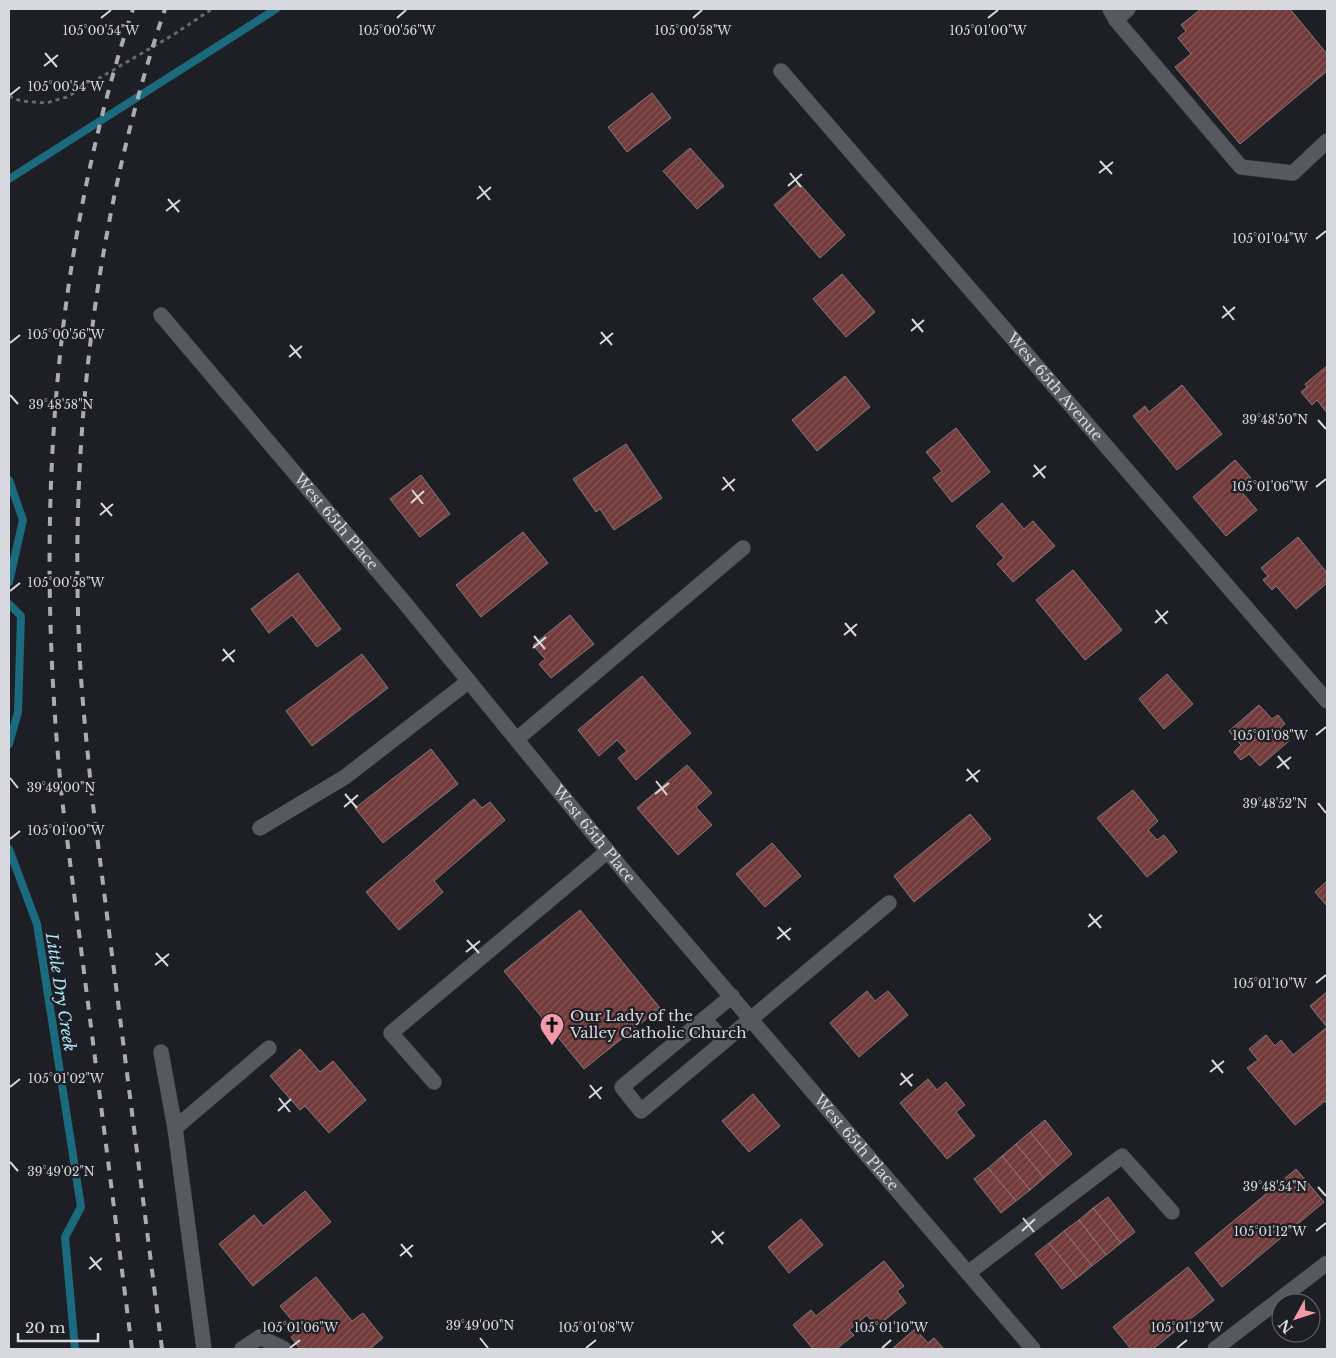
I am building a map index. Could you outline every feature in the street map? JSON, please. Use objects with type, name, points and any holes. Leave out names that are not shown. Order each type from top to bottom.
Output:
[{"type":"street","points":[[1128,9],[1113,14],[1241,167],[1293,173],[1327,141]]},
{"type":"street","name":"West 65th Avenue","points":[[781,71],[1327,702]]},
{"type":"street","name":"West 65th Place","points":[[162,315],[469,681],[608,851],[1033,1349]]},
{"type":"street","points":[[517,739],[743,548]]},
{"type":"street","points":[[260,828],[345,777],[469,681]]},
{"type":"street","points":[[434,1082],[391,1033],[608,851]]},
{"type":"street","points":[[732,996],[622,1087],[641,1111],[750,1017],[889,903]]},
{"type":"street","points":[[704,1019],[723,1040]]},
{"type":"street","points":[[175,1128],[269,1048]]},
{"type":"street","points":[[161,1052],[175,1128],[204,1349]]},
{"type":"street","points":[[968,1273],[1122,1156],[1172,1212]]},
{"type":"street","points":[[1215,1349],[1327,1262]]},
{"type":"street","points":[[242,1349],[260,1337],[284,1349]]},
{"type":"path","points":[[9,96],[21,101],[46,103],[67,97],[173,35],[212,9]]},
{"type":"building","points":[[1201,9],[1290,9],[1327,54],[1327,71],[1240,144],[1175,67],[1191,54],[1178,38],[1186,31],[1181,25]]},
{"type":"building","points":[[652,93],[671,118],[627,152],[608,127]]},
{"type":"building","points":[[690,148],[724,186],[697,209],[663,171]]},
{"type":"building","points":[[799,183],[845,235],[820,258],[774,205]]},
{"type":"building","points":[[842,274],[875,312],[846,337],[813,299]]},
{"type":"building","points":[[1327,366],[1327,413],[1317,400],[1312,405],[1301,392],[1307,387],[1305,384]]},
{"type":"building","points":[[845,376],[870,407],[817,451],[792,420]]},
{"type":"building","points":[[1182,385],[1222,434],[1177,470],[1133,416],[1145,406],[1149,412]]},
{"type":"building","points":[[956,428],[990,472],[952,502],[933,478],[942,471],[926,452]]},
{"type":"building","points":[[626,444],[662,498],[614,530],[600,509],[596,512],[573,479]]},
{"type":"building","points":[[1235,460],[1251,478],[1239,489],[1257,510],[1226,536],[1193,497]]},
{"type":"building","points":[[421,475],[450,514],[420,537],[390,499]]},
{"type":"building","points":[[1002,503],[1024,529],[1033,521],[1055,546],[1013,582],[997,564],[1004,558],[976,526]]},
{"type":"building","points":[[523,532],[548,563],[481,617],[456,585]]},
{"type":"building","points":[[1298,537],[1327,573],[1327,583],[1296,609],[1276,586],[1272,590],[1263,580],[1268,576],[1261,568]]},
{"type":"building","points":[[1073,570],[1122,630],[1085,660],[1036,600]]},
{"type":"building","points":[[298,573],[341,629],[317,647],[292,615],[269,633],[251,609]]},
{"type":"building","points":[[570,615],[594,644],[551,678],[539,664],[545,659],[533,645]]},
{"type":"building","points":[[362,654],[388,688],[312,746],[286,711]]},
{"type":"building","points":[[1167,674],[1193,704],[1164,729],[1139,699]]},
{"type":"building","points":[[642,676],[691,733],[636,780],[618,758],[627,751],[617,740],[599,756],[578,730]]},
{"type":"building","points":[[1259,705],[1272,719],[1278,715],[1285,724],[1280,728],[1290,740],[1260,766],[1249,754],[1241,760],[1234,752],[1241,745],[1229,731]]},
{"type":"building","points":[[431,749],[458,784],[383,843],[355,808]]},
{"type":"building","points":[[687,765],[712,793],[696,807],[712,825],[678,855],[637,808]]},
{"type":"building","points":[[1133,790],[1158,821],[1148,830],[1157,840],[1164,835],[1177,852],[1147,877],[1097,818]]},
{"type":"building","points":[[474,799],[482,808],[490,802],[505,820],[434,881],[443,892],[399,930],[366,892]]},
{"type":"building","points":[[970,814],[991,839],[914,902],[894,876]]},
{"type":"building","points":[[772,843],[801,876],[765,907],[736,874]]},
{"type":"building","points":[[1327,881],[1327,906],[1315,892]]},
{"type":"building","points":[[580,910],[660,1008],[584,1069],[504,971]]},
{"type":"building","points":[[867,991],[875,1001],[888,991],[908,1015],[859,1057],[830,1023]]},
{"type":"building","points":[[1327,992],[1327,1027],[1310,1006]]},
{"type":"building","points":[[1327,1027],[1327,1104],[1325,1101],[1295,1125],[1247,1068],[1258,1060],[1249,1049],[1266,1035],[1275,1046],[1281,1040],[1293,1055]]},
{"type":"building","points":[[300,1049],[320,1072],[333,1061],[366,1100],[329,1133],[305,1106],[300,1110],[270,1076]]},
{"type":"building","points":[[928,1079],[937,1090],[946,1082],[965,1105],[956,1112],[975,1136],[947,1159],[900,1103]]},
{"type":"building","points":[[753,1094],[780,1126],[749,1152],[722,1121]]},
{"type":"building","points":[[1045,1120],[1072,1154],[1058,1166],[1030,1132]]},
{"type":"building","points":[[1030,1132],[1058,1166],[1044,1178],[1016,1144]]},
{"type":"building","points":[[1016,1144],[1044,1178],[1030,1190],[1002,1156]]},
{"type":"building","points":[[1002,1156],[1030,1190],[1016,1201],[988,1168]]},
{"type":"building","points":[[988,1168],[1016,1201],[1001,1213],[974,1179]]},
{"type":"building","points":[[1296,1169],[1324,1202],[1222,1287],[1195,1253]]},
{"type":"building","points":[[305,1191],[331,1222],[253,1286],[219,1244],[254,1215],[263,1226]]},
{"type":"building","points":[[1108,1197],[1135,1232],[1121,1243],[1093,1208]]},
{"type":"building","points":[[1093,1208],[1121,1243],[1106,1255],[1079,1220]]},
{"type":"building","points":[[801,1219],[823,1245],[789,1273],[768,1247]]},
{"type":"building","points":[[1079,1220],[1106,1255],[1092,1266],[1064,1231]]},
{"type":"building","points":[[1064,1231],[1092,1266],[1077,1278],[1049,1243]]},
{"type":"building","points":[[1049,1243],[1077,1278],[1062,1289],[1035,1254]]},
{"type":"building","points":[[884,1261],[904,1286],[897,1291],[906,1303],[876,1327],[867,1315],[849,1330],[854,1335],[836,1349],[813,1349],[793,1325],[811,1310],[816,1316]]},
{"type":"building","points":[[1188,1267],[1214,1300],[1153,1349],[1131,1349],[1113,1327]]},
{"type":"building","points":[[316,1277],[352,1321],[363,1313],[383,1338],[372,1347],[373,1349],[300,1349],[291,1337],[300,1330],[280,1306]]},
{"type":"building","points":[[915,1329],[928,1343],[934,1338],[944,1349],[892,1349]]},
{"type":"waterway","points":[[9,179],[276,9]]},
{"type":"waterway","name":"Little Dry Creek","points":[[9,480],[23,520],[9,582]]},
{"type":"waterway","name":"Little Dry Creek","points":[[9,604],[21,616],[18,712],[9,744]]},
{"type":"waterway","name":"Little Dry Creek","points":[[9,849],[37,924],[81,1207],[65,1237],[75,1349]]},
{"type":"railway","points":[[132,1349],[62,799],[54,699],[50,599],[50,499],[56,400],[67,301],[83,203],[105,105],[133,9]]},
{"type":"railway","points":[[162,1349],[92,797],[80,660],[77,561],[84,401],[93,321],[106,241],[122,163],[141,85],[165,9]]},
{"type":"place","name":"Our Lady of the Valley Catholic Church","points":[[552,1046]]}]
